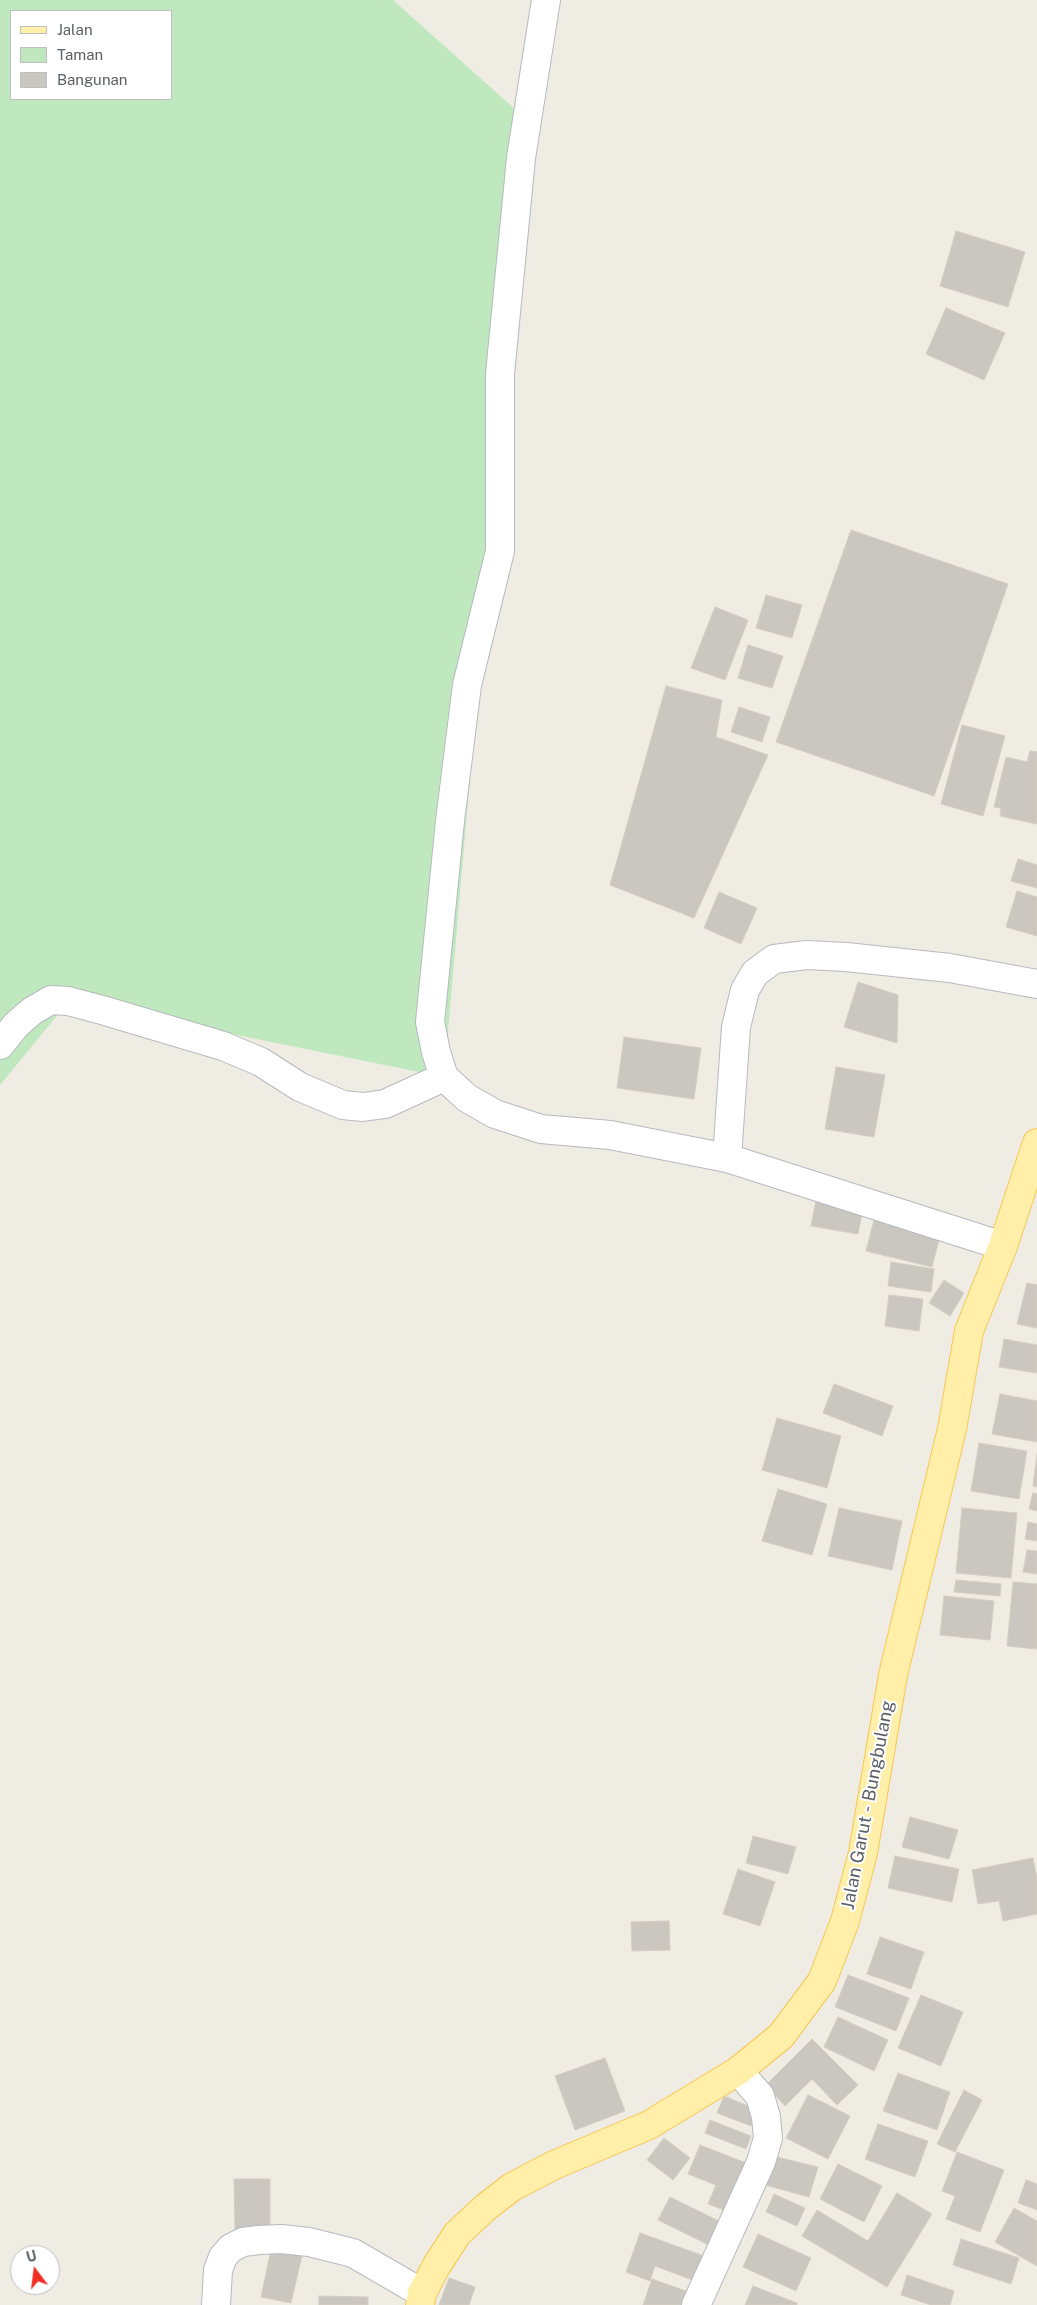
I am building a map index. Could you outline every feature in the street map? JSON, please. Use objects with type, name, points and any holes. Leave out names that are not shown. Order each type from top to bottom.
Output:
[{"type":"main road","name":"Jalan Garut - Bungbulang","points":[[421,2299],[436,2265],[457,2234],[512,2187],[554,2165],[649,2125],[738,2071],[781,2036],[822,1981],[845,1922],[863,1853],[893,1675],[950,1438],[969,1331],[1003,1246],[1037,1143]]},
{"type":"street","points":[[546,0],[521,158],[500,374],[500,551],[467,685],[450,821],[430,1022],[436,1052],[444,1077],[467,1098],[495,1114],[541,1129],[610,1135],[727,1158],[1003,1246]]},
{"type":"street","points":[[727,1158],[736,1027],[745,990],[755,973],[774,959],[807,955],[846,957],[950,968],[1037,984]]},
{"type":"street","points":[[0,1045],[21,1020],[51,1000],[68,1001],[223,1046],[261,1062],[300,1087],[343,1105],[364,1107],[385,1104],[444,1077]]},
{"type":"street","points":[[696,2305],[761,2162],[768,2138],[766,2117],[760,2096],[738,2071]]},
{"type":"street","points":[[216,2305],[218,2270],[222,2258],[231,2248],[242,2242],[281,2239],[309,2242],[353,2253],[421,2299]]},
{"type":"green space","points":[[0,0],[393,0],[527,120],[444,1077],[69,1001],[0,1085]]},
{"type":"building","points":[[956,231],[1025,252],[1008,307],[940,286]]},
{"type":"building","points":[[946,308],[1005,333],[984,380],[926,354]]},
{"type":"building","points":[[851,530],[1008,584],[934,796],[776,742]]},
{"type":"building","points":[[766,595],[802,605],[792,638],[756,628]]},
{"type":"building","points":[[715,607],[748,620],[725,680],[691,668]]},
{"type":"building","points":[[748,645],[783,656],[772,688],[738,678]]},
{"type":"building","points":[[666,686],[722,700],[716,737],[768,755],[694,918],[610,885]]},
{"type":"building","points":[[739,707],[770,717],[762,742],[731,732]]},
{"type":"building","points":[[962,725],[1005,736],[983,816],[941,804]]},
{"type":"building","points":[[1030,751],[1037,752],[1037,824],[1000,816],[1001,808],[994,807],[1006,757],[1027,762]]},
{"type":"building","points":[[1018,859],[1037,865],[1037,888],[1011,881]]},
{"type":"building","points":[[1017,891],[1037,897],[1037,936],[1006,927]]},
{"type":"building","points":[[719,892],[757,908],[741,944],[704,928]]},
{"type":"building","points":[[858,982],[898,995],[897,1043],[844,1027]]},
{"type":"building","points":[[624,1037],[701,1048],[694,1099],[617,1088]]},
{"type":"building","points":[[836,1067],[885,1075],[874,1137],[825,1129]]},
{"type":"building","points":[[817,1195],[864,1203],[858,1234],[811,1226]]},
{"type":"building","points":[[876,1212],[942,1228],[932,1267],[866,1251]]},
{"type":"building","points":[[891,1262],[934,1269],[931,1292],[888,1286]]},
{"type":"building","points":[[944,1280],[964,1293],[950,1316],[929,1303]]},
{"type":"building","points":[[1027,1283],[1037,1285],[1037,1328],[1017,1324]]},
{"type":"building","points":[[889,1295],[923,1299],[919,1331],[885,1326]]},
{"type":"building","points":[[1004,1339],[1037,1345],[1037,1373],[999,1367]]},
{"type":"building","points":[[834,1384],[893,1406],[882,1436],[823,1413]]},
{"type":"building","points":[[1000,1394],[1037,1401],[1037,1442],[992,1434]]},
{"type":"building","points":[[777,1418],[841,1436],[827,1488],[762,1470]]},
{"type":"building","points":[[979,1443],[1027,1451],[1019,1499],[971,1491]]},
{"type":"building","points":[[1037,1454],[1037,1487],[1033,1486]]},
{"type":"building","points":[[778,1489],[827,1504],[812,1555],[762,1541]]},
{"type":"building","points":[[1033,1493],[1037,1494],[1037,1511],[1029,1509]]},
{"type":"building","points":[[839,1508],[902,1521],[892,1570],[828,1556]]},
{"type":"building","points":[[962,1508],[1017,1513],[1011,1578],[956,1573]]},
{"type":"building","points":[[1028,1522],[1037,1524],[1037,1541],[1025,1539]]},
{"type":"building","points":[[1027,1550],[1037,1551],[1037,1574],[1023,1572]]},
{"type":"building","points":[[956,1580],[1001,1584],[1000,1596],[954,1592]]},
{"type":"building","points":[[1013,1582],[1037,1584],[1037,1649],[1007,1646]]},
{"type":"building","points":[[944,1596],[994,1601],[990,1640],[940,1635]]},
{"type":"building","points":[[910,1817],[958,1830],[949,1859],[902,1847]]},
{"type":"building","points":[[753,1836],[796,1847],[788,1874],[746,1863]]},
{"type":"building","points":[[895,1856],[959,1869],[952,1902],[888,1888]]},
{"type":"building","points":[[1033,1858],[1037,1879],[1037,1914],[1003,1921],[999,1901],[978,1904],[972,1870]]},
{"type":"building","points":[[738,1869],[775,1882],[760,1926],[723,1914]]},
{"type":"building","points":[[669,1921],[670,1950],[632,1951],[631,1922]]},
{"type":"building","points":[[880,1937],[924,1952],[911,1989],[867,1974]]},
{"type":"building","points":[[848,1975],[909,1998],[896,2031],[835,2007]]},
{"type":"building","points":[[921,1995],[963,2012],[941,2066],[898,2048]]},
{"type":"building","points":[[838,2017],[888,2040],[874,2071],[824,2047]]},
{"type":"building","points":[[812,2039],[858,2085],[837,2105],[812,2079],[785,2106],[766,2085]]},
{"type":"building","points":[[605,2058],[625,2111],[575,2130],[555,2076]]},
{"type":"building","points":[[898,2073],[950,2092],[937,2130],[883,2111]]},
{"type":"building","points":[[964,2090],[982,2100],[955,2152],[937,2144]]},
{"type":"building","points":[[808,2095],[850,2116],[828,2159],[786,2138]]},
{"type":"building","points":[[724,2096],[758,2110],[751,2126],[717,2113]]},
{"type":"building","points":[[710,2120],[751,2136],[746,2149],[705,2133]]},
{"type":"building","points":[[878,2124],[928,2141],[915,2177],[865,2159]]},
{"type":"building","points":[[664,2138],[690,2158],[673,2180],[647,2160]]},
{"type":"building","points":[[700,2145],[746,2163],[727,2211],[708,2204],[716,2185],[688,2174]]},
{"type":"building","points":[[957,2152],[1004,2170],[980,2232],[946,2219],[955,2196],[942,2191]]},
{"type":"building","points":[[773,2156],[818,2167],[809,2197],[765,2185]]},
{"type":"building","points":[[838,2164],[882,2186],[864,2222],[820,2199]]},
{"type":"building","points":[[234,2179],[270,2179],[270,2229],[235,2229]]},
{"type":"building","points":[[1026,2180],[1037,2184],[1037,2210],[1018,2203]]},
{"type":"building","points":[[897,2193],[932,2214],[887,2287],[802,2236],[817,2210],[868,2241]]},
{"type":"building","points":[[774,2194],[805,2208],[797,2226],[766,2212]]},
{"type":"building","points":[[670,2197],[723,2223],[711,2246],[658,2220]]},
{"type":"building","points":[[1014,2208],[1037,2221],[1037,2266],[995,2242]]},
{"type":"building","points":[[640,2233],[704,2256],[695,2281],[655,2266],[650,2281],[626,2272]]},
{"type":"building","points":[[758,2234],[811,2258],[796,2291],[743,2267]]},
{"type":"building","points":[[961,2239],[1019,2258],[1011,2284],[953,2265]]},
{"type":"building","points":[[273,2240],[304,2247],[291,2303],[261,2297]]},
{"type":"building","points":[[907,2275],[954,2291],[950,2305],[931,2305],[901,2295]]},
{"type":"building","points":[[449,2278],[475,2287],[469,2305],[439,2305]]},
{"type":"building","points":[[652,2279],[689,2292],[684,2305],[643,2305]]},
{"type":"building","points":[[753,2286],[797,2303],[797,2305],[745,2305]]},
{"type":"building","points":[[319,2296],[368,2297],[368,2305],[319,2305]]}]
